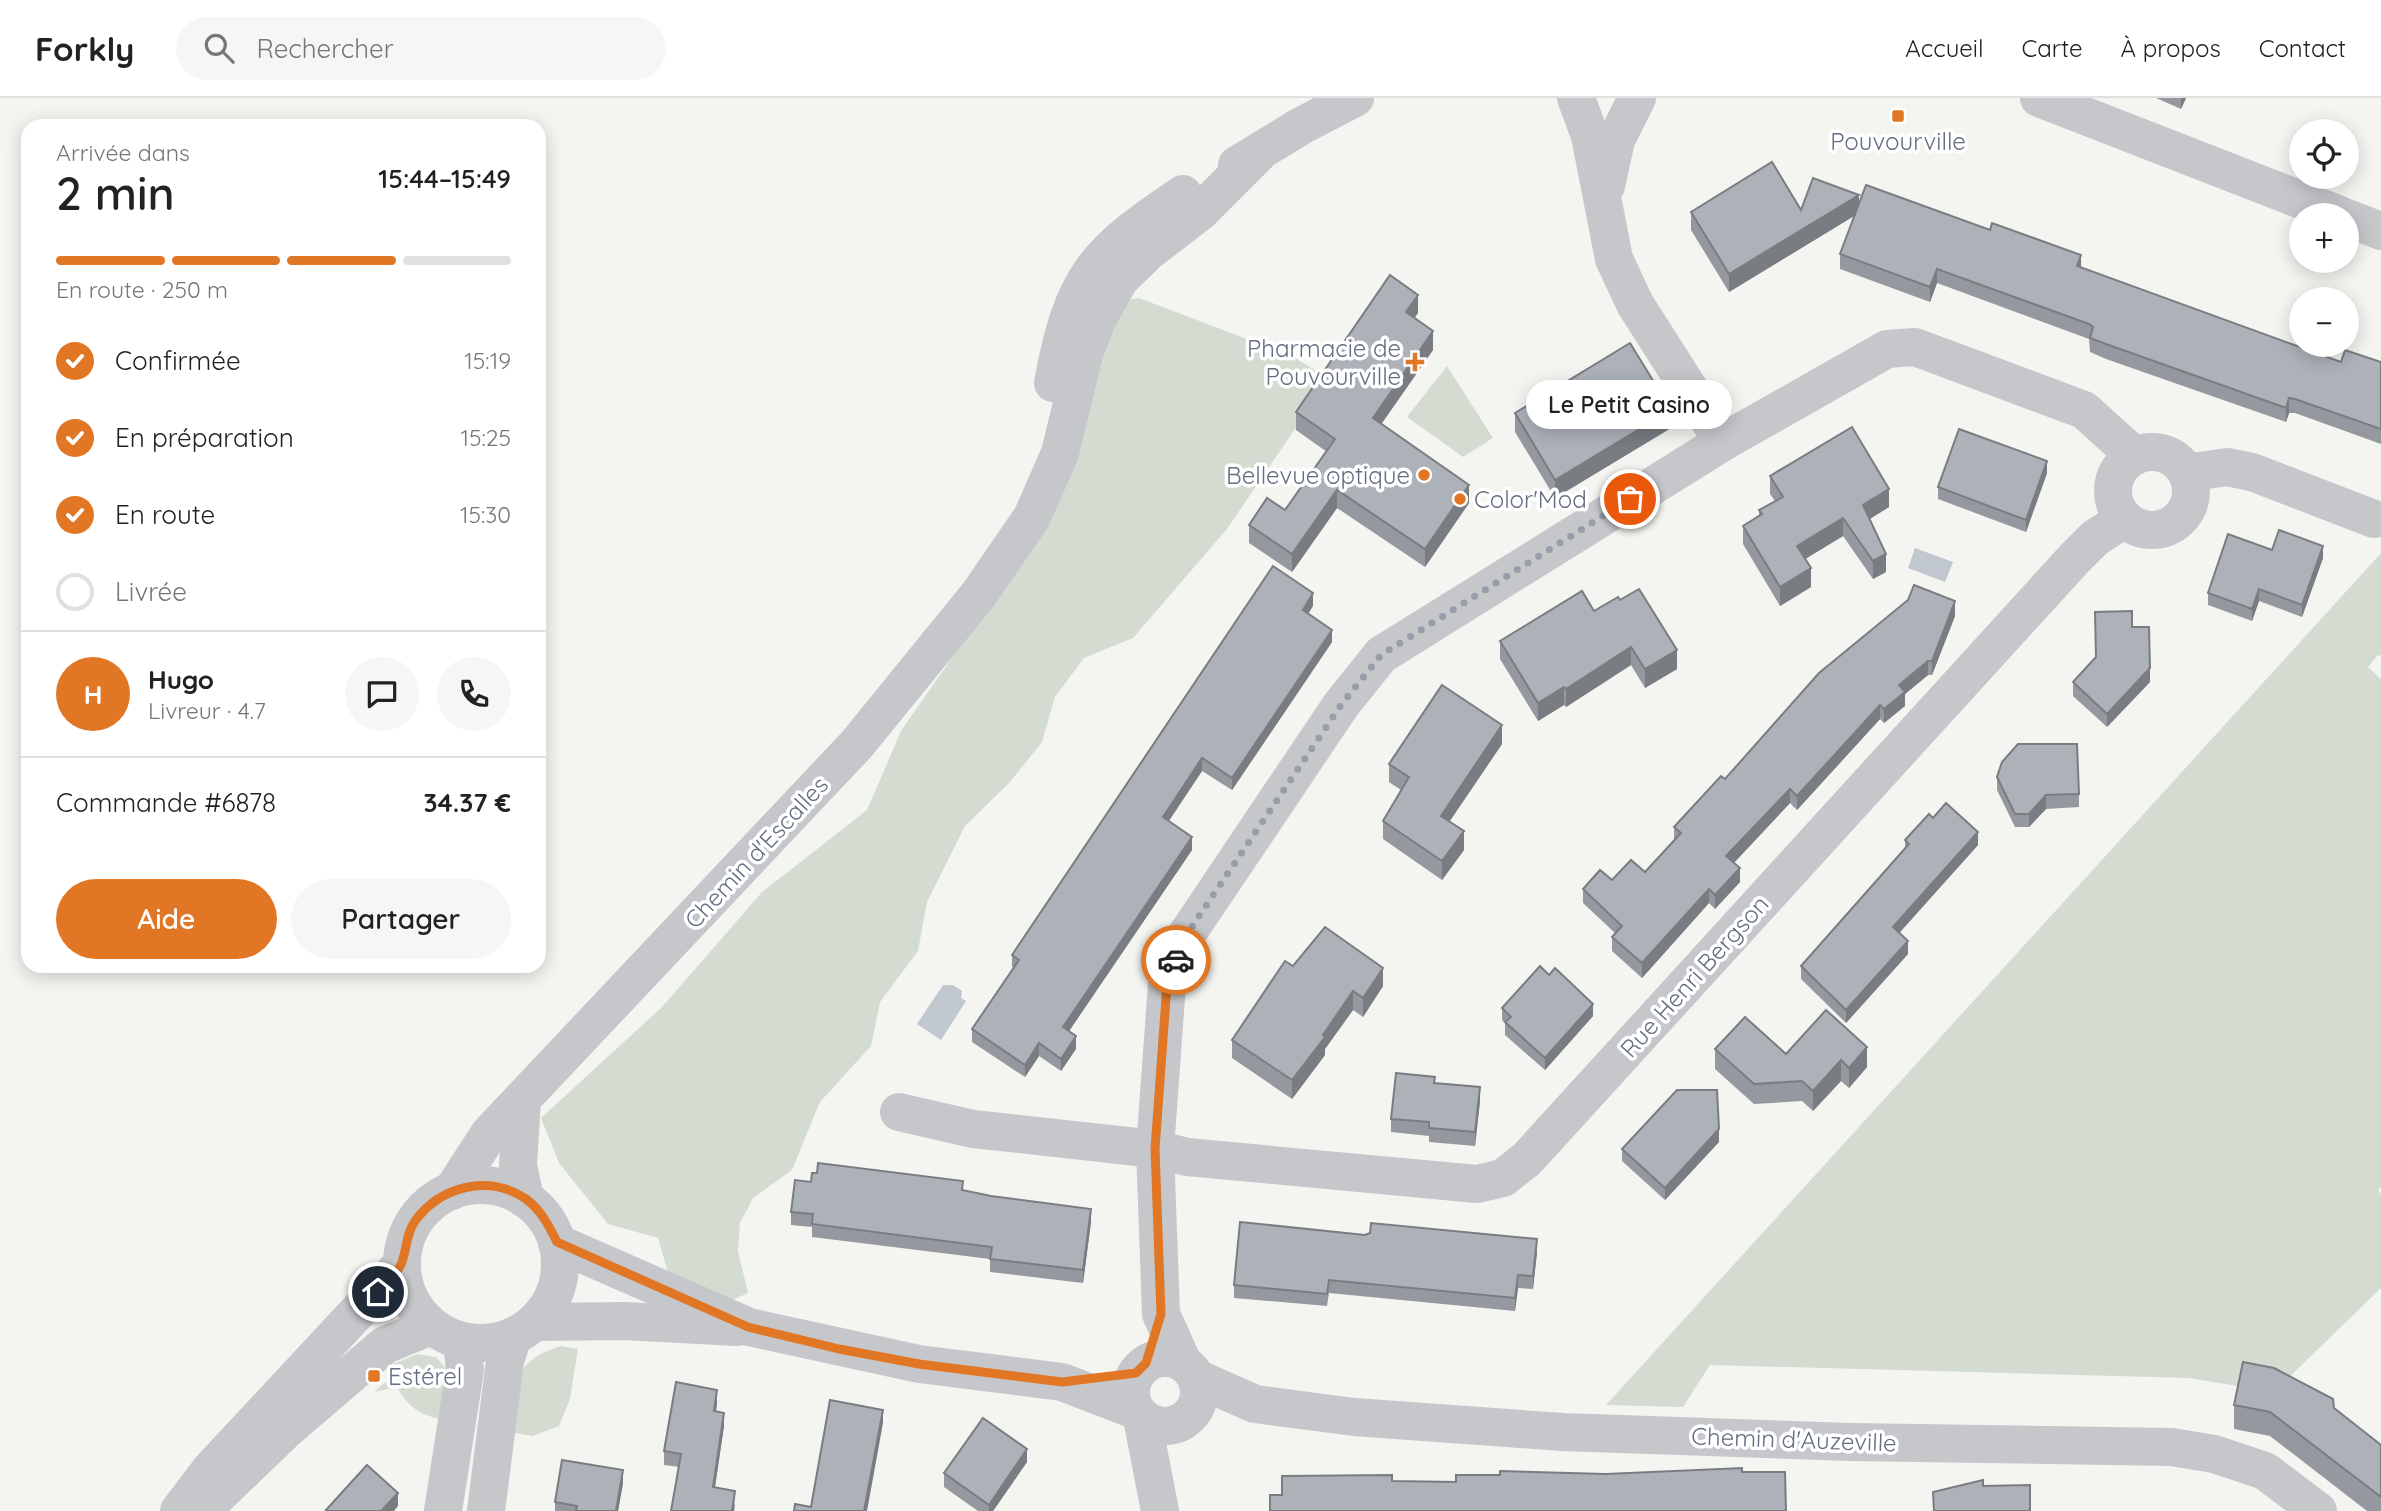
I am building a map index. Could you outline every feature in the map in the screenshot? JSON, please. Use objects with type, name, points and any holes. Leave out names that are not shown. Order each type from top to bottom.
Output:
[{"type":"street","name":"Chemin d'Escalles","points":[[452,1191],[489,1134],[857,744],[979,594],[1031,488],[1043,442],[1061,338],[1082,282],[1100,257],[1123,236],[1183,194],[1258,154],[1301,126],[1356,98]]},
{"type":"street","points":[[1576,98],[1590,136],[1614,259],[1635,304],[1723,442]]},
{"type":"street","points":[[1602,206],[1616,140],[1637,98]]},
{"type":"street","points":[[2039,98],[2309,203]]},
{"type":"street","points":[[2359,223],[2381,231]]},
{"type":"street","points":[[1158,1498],[1172,1440],[1172,1385],[1161,1314],[1155,1149],[1167,984],[1185,937],[1341,705],[1381,655],[1723,442],[1886,349],[1915,347],[2084,410],[2135,456]]},
{"type":"street","points":[[2158,452],[2170,456],[2187,473],[2191,485],[2188,509],[2171,527],[2146,530],[2124,519],[2117,509],[2113,485],[2117,473],[2135,456],[2158,452]]},
{"type":"street","points":[[2187,473],[2227,467],[2252,472],[2374,519]]},
{"type":"street","name":"Rue Henri Bergson","points":[[900,1112],[974,1129],[1155,1149],[1187,1157],[1477,1184],[1503,1178],[1527,1159],[2074,559],[2095,538],[2124,519]]},
{"type":"street","points":[[522,1100],[518,1165],[525,1199]]},
{"type":"street","points":[[443,1511],[465,1370],[446,1334],[415,1309],[405,1287],[402,1264],[404,1244],[412,1224],[425,1208],[452,1191],[483,1185],[505,1189],[525,1199],[544,1216],[557,1242],[559,1276],[551,1301],[524,1329],[505,1361],[486,1511]]},
{"type":"street","name":"Chemin d'Auzeville","points":[[557,1242],[748,1327]]},
{"type":"street","points":[[179,1511],[209,1470],[402,1264]]},
{"type":"street","name":"Chemin d'Auzeville","points":[[524,1329],[624,1321],[748,1327],[919,1364],[1062,1382],[1172,1385],[1255,1404],[1354,1417],[1563,1432],[1851,1442],[2172,1447],[2214,1454],[2265,1471],[2318,1511]]},
{"type":"street","points":[[200,1511],[287,1429],[385,1345],[446,1334],[486,1344],[524,1329]]},
{"type":"street","name":"Chemin d'Auzeville","points":[[1062,1382],[1139,1414]]},
{"type":"street","points":[[1158,1498],[1139,1414],[1130,1392],[1172,1385]]},
{"type":"shaded area","points":[[1139,298],[1292,356],[1329,379],[1227,529],[1133,638],[1084,658],[1055,697],[1042,742],[1010,782],[965,826],[927,902],[918,951],[880,1002],[871,1046],[820,1102],[792,1170],[753,1198],[740,1223],[738,1251],[748,1293],[728,1302],[669,1276],[658,1238],[608,1224],[559,1163],[541,1118],[662,1007],[762,892],[867,810],[901,731],[1053,512],[1117,301]]},
{"type":"shaded area","points":[[1447,366],[1493,438],[1463,457],[1407,417]]},
{"type":"shaded area","points":[[1915,548],[1953,562],[1945,582],[1908,568]]},
{"type":"shaded area","points":[[2381,553],[2381,656],[2378,655],[2368,667],[2381,679],[2381,1187],[2378,1190],[2381,1194],[2381,1288],[2274,1392],[2189,1378],[1710,1365],[1683,1407],[1606,1405]]},
{"type":"shaded area","points":[[943,985],[953,985],[962,991],[961,998],[966,1001],[941,1040],[917,1024]]},
{"type":"shaded area","points":[[561,1346],[578,1349],[570,1399],[559,1426],[533,1436],[504,1431],[515,1388],[524,1367],[545,1352]]},
{"type":"shaded area","points":[[417,1354],[436,1357],[452,1376],[447,1420],[431,1417],[417,1410],[406,1401],[397,1387],[374,1392],[393,1376],[386,1367]]},
{"type":"building","points":[[1772,162],[1801,210],[1813,178],[1859,195],[1729,274],[1691,212]]},
{"type":"building","points":[[1866,185],[1990,230],[1992,223],[2081,255],[2077,266],[2289,343],[2289,357],[2327,357],[2341,362],[2343,357],[2359,357],[2359,355],[2381,362],[2381,429],[2295,399],[2289,398],[2286,408],[2106,344],[2090,338],[2093,327],[2089,324],[1937,269],[1930,287],[1840,254]]},
{"type":"building","points":[[1390,275],[1418,295],[1406,312],[1433,331],[1373,418],[1469,485],[1425,549],[1337,490],[1292,554],[1249,525],[1267,498],[1285,510],[1335,439],[1296,412]]},
{"type":"building","points":[[1630,343],[1671,410],[1555,480],[1515,413]]},
{"type":"building","points":[[1852,427],[1889,489],[1863,505],[1886,554],[1873,561],[1843,518],[1797,546],[1811,568],[1780,587],[1743,526],[1762,514],[1759,510],[1783,497],[1770,476]]},
{"type":"building","points":[[1959,429],[2047,461],[2026,520],[1938,487]]},
{"type":"building","points":[[2279,530],[2323,546],[2302,605],[2259,589],[2252,609],[2208,593],[2228,534],[2272,550]]},
{"type":"building","points":[[1273,566],[1313,593],[1303,610],[1332,630],[1232,778],[1202,758],[1163,817],[1192,837],[1063,1027],[1076,1036],[1061,1059],[1039,1043],[1025,1065],[972,1029],[1019,960],[1012,955]]},
{"type":"building","points":[[1914,585],[1955,601],[1932,661],[1928,661],[1899,685],[1905,692],[1884,709],[1880,705],[1797,796],[1790,789],[1726,856],[1740,868],[1715,895],[1709,889],[1642,963],[1612,937],[1622,926],[1583,889],[1600,870],[1612,880],[1631,860],[1645,872],[1681,833],[1674,827],[1721,776],[1725,779],[1819,673],[1908,600]]},
{"type":"building","points":[[1639,589],[1677,650],[1645,669],[1631,647],[1566,689],[1564,687],[1538,703],[1500,641],[1582,591],[1594,611]]},
{"type":"building","points":[[2132,611],[2132,627],[2149,627],[2150,668],[2107,714],[2073,682],[2096,657],[2095,612]]},
{"type":"building","points":[[1442,685],[1502,725],[1441,816],[1464,831],[1442,861],[1383,821],[1409,777],[1389,764]]},
{"type":"building","points":[[2018,744],[2077,744],[2079,794],[2046,795],[2029,814],[2015,814],[1997,777],[2002,762]]},
{"type":"building","points":[[1946,803],[1978,832],[1893,927],[1908,941],[1846,1010],[1801,966],[1909,844],[1905,840],[1929,814],[1933,818]]},
{"type":"building","points":[[1325,927],[1383,968],[1363,998],[1353,991],[1323,1035],[1325,1037],[1292,1080],[1232,1040],[1285,961],[1293,966]]},
{"type":"building","points":[[1540,966],[1549,975],[1555,968],[1593,1004],[1545,1058],[1505,1022],[1511,1017],[1502,1008]]},
{"type":"building","points":[[1826,1010],[1867,1047],[1849,1068],[1841,1060],[1813,1091],[1802,1081],[1754,1084],[1715,1049],[1745,1017],[1786,1054]]},
{"type":"building","points":[[1396,1073],[1435,1077],[1434,1083],[1480,1087],[1475,1132],[1429,1128],[1429,1122],[1391,1119]]},
{"type":"building","points":[[1677,1090],[1717,1090],[1719,1129],[1665,1188],[1622,1149]]},
{"type":"building","points":[[818,1163],[963,1181],[962,1190],[1091,1209],[1083,1270],[990,1259],[992,1247],[812,1224],[813,1214],[791,1212],[795,1180],[811,1182],[812,1173],[817,1173]]},
{"type":"building","points":[[1240,1222],[1365,1235],[1370,1233],[1371,1223],[1537,1239],[1533,1276],[1518,1275],[1515,1298],[1329,1280],[1327,1294],[1234,1285]]},
{"type":"building","points":[[2243,1362],[2274,1368],[2333,1399],[2334,1408],[2381,1445],[2381,1497],[2270,1412],[2234,1405]]},
{"type":"building","points":[[676,1382],[717,1390],[714,1411],[724,1413],[713,1487],[735,1491],[732,1511],[671,1511],[681,1454],[664,1451]]},
{"type":"building","points":[[830,1400],[883,1410],[864,1511],[794,1511],[795,1504],[811,1507]]},
{"type":"building","points":[[983,1418],[1027,1449],[989,1505],[944,1473]]},
{"type":"building","points":[[562,1460],[623,1470],[616,1511],[576,1511],[577,1506],[555,1502]]},
{"type":"building","points":[[367,1465],[398,1493],[383,1511],[326,1510]]},
{"type":"building","points":[[1742,1468],[1742,1472],[1785,1472],[1786,1511],[1270,1511],[1270,1495],[1282,1495],[1282,1476],[1392,1475],[1392,1481],[1456,1482],[1456,1475],[1500,1475],[1500,1471],[1606,1474]]},
{"type":"building","points":[[1983,1480],[1983,1486],[2030,1485],[2030,1511],[1934,1511],[1933,1492]]},
{"type":"way so far","points":[[1176,960],[1185,937],[1270,810],[1341,705],[1381,655],[1630,499]]},
{"type":"place","name":"Pouvourville","points":[[1898,116]]},
{"type":"place","name":"Pharmacie de Pouvourville","points":[[1415,362]]},
{"type":"place","name":"Bellevue optique","points":[[1424,475]]},
{"type":"place","name":"Color'Mod","points":[[1460,499]]},
{"type":"place","name":"Le Petit Casino","points":[[1630,499]]},
{"type":"place","name":"Estérel","points":[[374,1376]]},
{"type":"route","points":[[378,1292],[402,1264],[404,1244],[412,1224],[425,1208],[442,1195],[469,1185],[483,1185],[505,1189],[525,1199],[544,1216],[557,1242],[581,1255],[699,1303],[748,1327],[839,1349],[919,1364],[1062,1382],[1136,1373],[1146,1363],[1161,1314],[1155,1149],[1167,984],[1176,960]]}]
